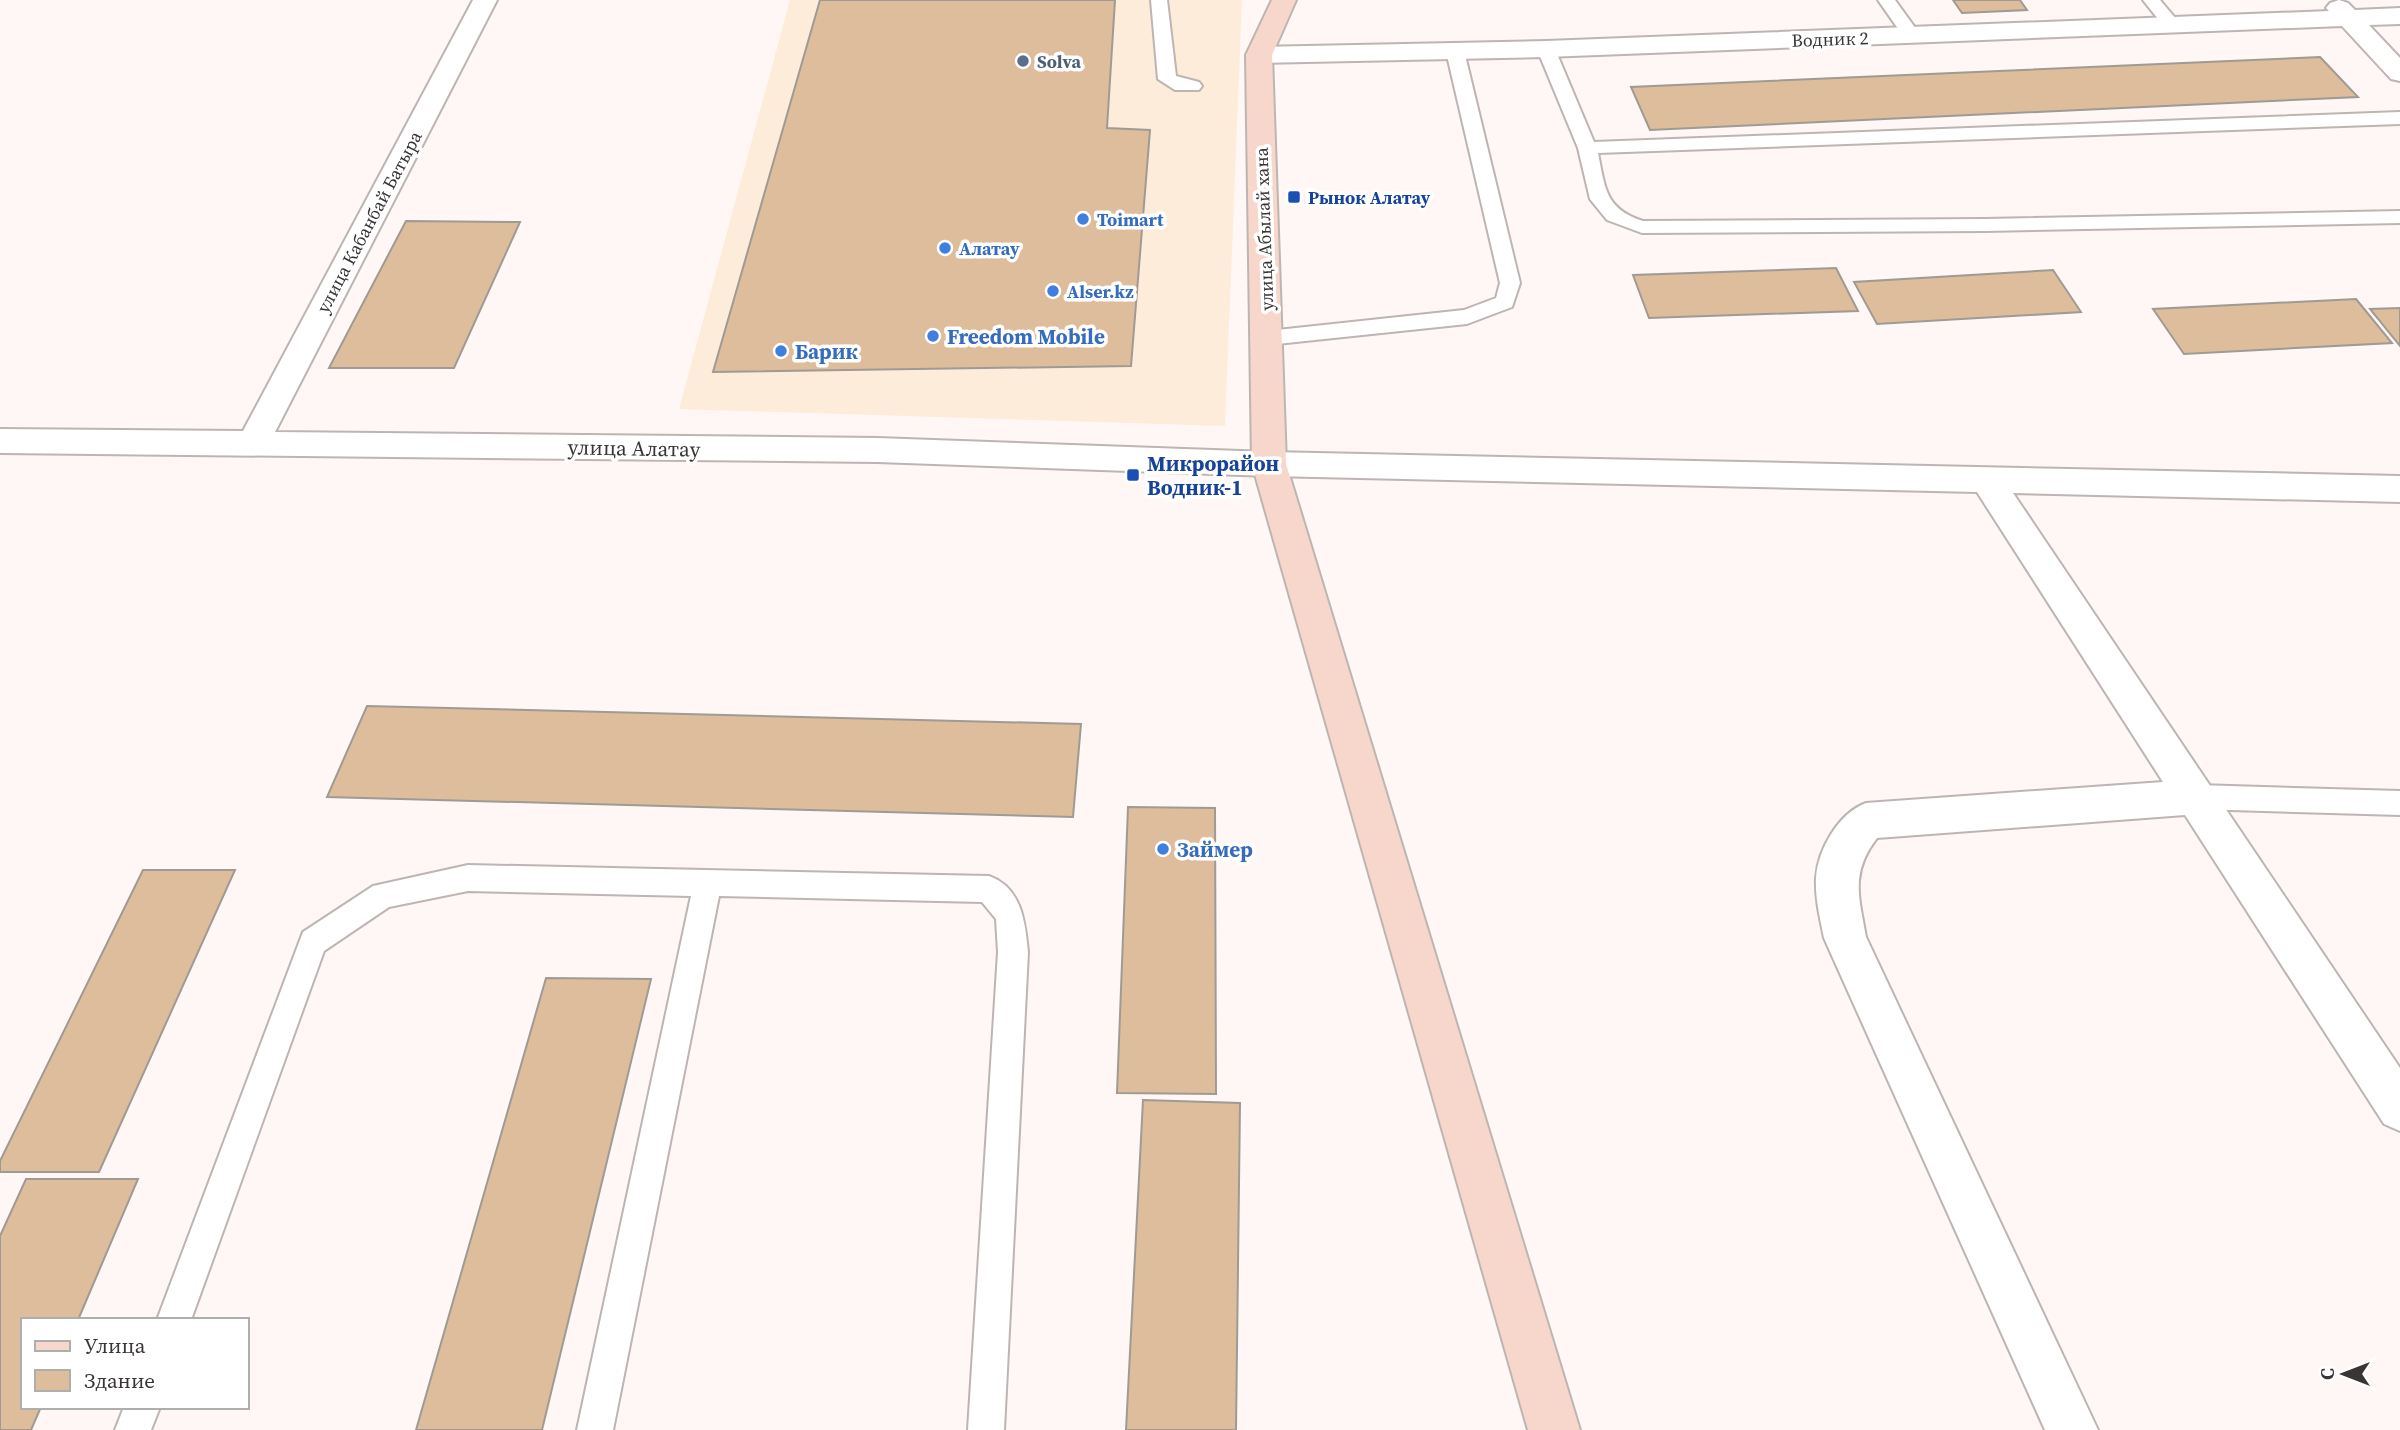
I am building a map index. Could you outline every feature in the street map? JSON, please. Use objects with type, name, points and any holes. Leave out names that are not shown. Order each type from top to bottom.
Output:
[{"type":"main road","name":"улица Абылай хана","points":[[1284,0],[1259,55],[1269,464],[1554,1430]]},
{"type":"street","name":"улица Кабанбай Батыра","points":[[253,443],[485,0]]},
{"type":"street","points":[[2330,0],[2400,73]]},
{"type":"street","name":"Водник 2","points":[[1259,55],[1546,49],[2400,16]]},
{"type":"street","name":"улица Алатау","points":[[0,441],[877,450],[1269,464],[2400,489]]},
{"type":"street","points":[[1986,480],[2400,1108]]},
{"type":"street","points":[[2072,1430],[1845,938],[1834,874],[1846,844],[1866,821],[2197,797]]},
{"type":"lane","points":[[1159,0],[1167,79],[1181,86],[1193,86]]},
{"type":"lane","points":[[1886,0],[1912,36]]},
{"type":"lane","points":[[2151,0],[2172,24]]},
{"type":"lane","points":[[1546,49],[1587,148],[1600,203],[1619,221],[1642,227],[1985,225],[2400,217]]},
{"type":"lane","points":[[1267,338],[1467,317],[1505,302],[1510,283],[1455,51]]},
{"type":"lane","points":[[1587,148],[2400,118]]},
{"type":"lane","points":[[2197,797],[2400,803]]},
{"type":"lane","points":[[175,1318],[313,942],[383,895],[468,878],[989,888],[1010,914],[1013,952],[986,1430]]},
{"type":"lane","points":[[595,1430],[708,882]]},
{"type":"lane","points":[[133,1430],[141,1409]]},
{"type":"shaded area","name":"Алатау","points":[[790,0],[1242,0],[1225,426],[679,409]]},
{"type":"building","name":"Алатау","points":[[820,0],[1115,0],[1107,128],[1150,130],[1131,366],[713,372]]},
{"type":"building","points":[[1953,0],[2020,0],[2027,10],[1962,13]]},
{"type":"building","points":[[2320,57],[2358,97],[1650,130],[1631,87]]},
{"type":"building","points":[[406,221],[520,222],[454,368],[329,368]]},
{"type":"building","points":[[1836,268],[1858,311],[1649,318],[1633,275]]},
{"type":"building","points":[[2053,270],[2081,312],[1877,324],[1854,282]]},
{"type":"building","points":[[2356,299],[2392,343],[2184,354],[2153,309]]},
{"type":"building","points":[[2400,308],[2400,346],[2370,309]]},
{"type":"building","points":[[367,706],[1081,724],[1073,817],[327,797]]},
{"type":"building","points":[[1128,807],[1215,808],[1216,1094],[1117,1093]]},
{"type":"building","points":[[143,870],[235,870],[99,1172],[0,1172],[0,1161]]},
{"type":"building","points":[[546,978],[651,979],[542,1430],[416,1430]]},
{"type":"building","points":[[1143,1100],[1240,1103],[1236,1430],[1126,1430]]},
{"type":"building","points":[[26,1179],[138,1179],[79,1318],[21,1318],[21,1409],[40,1409],[31,1430],[0,1430],[0,1236]]},
{"type":"place","name":"Solva","points":[[1023,61]]},
{"type":"place","name":"Рынок Алатау","points":[[1294,197]]},
{"type":"place","name":"Toimart","points":[[1083,219]]},
{"type":"place","name":"Алатау","points":[[945,248]]},
{"type":"place","name":"Alser.kz","points":[[1053,291]]},
{"type":"place","name":"Freedom Mobile","points":[[933,336]]},
{"type":"place","name":"Барик","points":[[781,351]]},
{"type":"place","name":"Микрорайон Водник-1","points":[[1133,475]]},
{"type":"place","name":"Займер","points":[[1163,849]]}]
